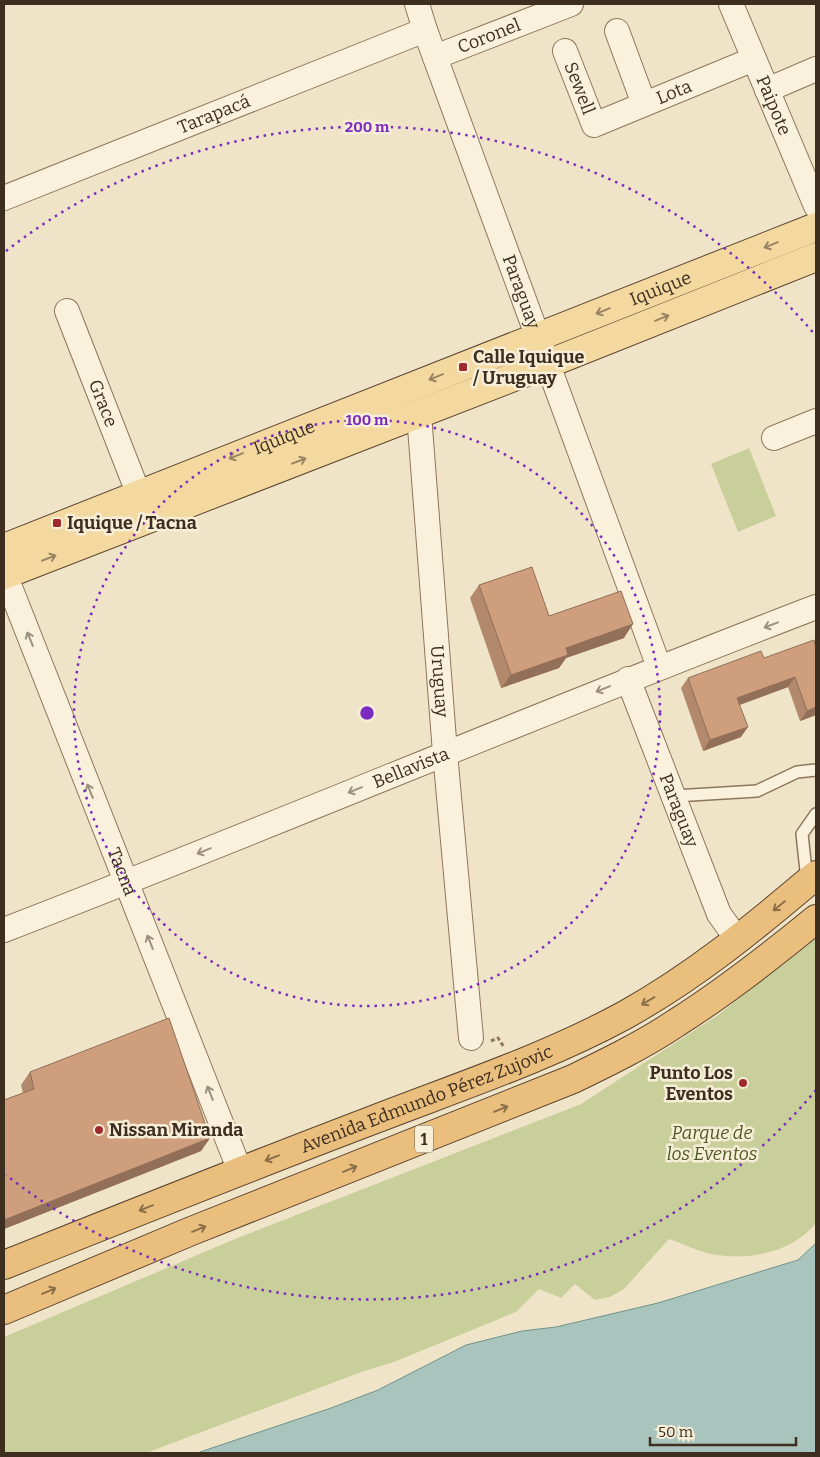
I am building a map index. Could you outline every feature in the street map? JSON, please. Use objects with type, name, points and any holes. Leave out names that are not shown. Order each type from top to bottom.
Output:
[{"type":"highway","name":"Avenida Edmundo Pérez Zujovic","points":[[4,1265],[572,1041],[626,1014],[678,982],[738,939],[812,879]]},
{"type":"highway","name":"Avenida Edmundo Pérez Zujovic","points":[[4,1310],[189,1232],[573,1079],[613,1060],[675,1024],[741,979],[816,919]]},
{"type":"main road","name":"Iquique","points":[[4,548],[816,227]]},
{"type":"main road","name":"Iquique","points":[[4,574],[419,414],[816,256]]},
{"type":"street","name":"Paraguay","points":[[417,4],[659,667]]},
{"type":"street","name":"Coronel","points":[[436,58],[571,4]]},
{"type":"street","name":"Paipote","points":[[731,4],[816,206]]},
{"type":"street","name":"Tarapacá","points":[[4,198],[425,30]]},
{"type":"street","points":[[617,31],[644,104]]},
{"type":"street","name":"Sewell","points":[[564,51],[594,125]]},
{"type":"street","name":"Lota","points":[[594,125],[754,60]]},
{"type":"street","points":[[767,90],[816,69]]},
{"type":"street","name":"Grace","points":[[67,311],[139,495]]},
{"type":"street","name":"Uruguay","points":[[419,414],[445,753],[471,1038]]},
{"type":"street","points":[[774,438],[816,421]]},
{"type":"street","name":"Tacna","points":[[4,574],[240,1171]]},
{"type":"street","name":"Bellavista","points":[[4,930],[628,679],[816,607]]},
{"type":"street","name":"Paraguay","points":[[628,679],[719,914],[738,939]]},
{"type":"lane","points":[[674,796],[757,791],[797,772],[816,770]]},
{"type":"lane","points":[[812,879],[802,834],[816,814]]},
{"type":"path","points":[[471,1038],[472,1045],[475,1047],[498,1038],[502,1043],[510,1067]]},
{"type":"green space","points":[[749,448],[776,516],[738,532],[711,464]]},
{"type":"green space","name":"Parque de los Eventos","points":[[816,937],[816,1223],[795,1241],[771,1252],[758,1255],[731,1256],[705,1252],[669,1239],[624,1289],[610,1297],[595,1300],[575,1284],[561,1298],[539,1289],[516,1312],[394,1362],[364,1371],[146,1453],[4,1453],[4,1337],[235,1239],[581,1104],[718,1015]]},
{"type":"water","points":[[816,1243],[816,1453],[197,1453],[331,1408],[378,1390],[466,1345],[522,1331],[556,1327],[658,1303],[798,1260]]},
{"type":"building","points":[[532,567],[549,616],[621,591],[633,624],[566,648],[568,655],[511,675],[479,585]]},
{"type":"building","points":[[814,640],[816,648],[816,707],[807,711],[795,677],[737,698],[748,727],[710,740],[688,678],[761,651],[764,658]]},
{"type":"building","name":"Nissan Miranda","points":[[169,1018],[210,1138],[4,1220],[4,1100],[34,1089],[30,1072]]},
{"type":"place","name":"Calle Iquique / Uruguay","points":[[463,367]]},
{"type":"place","name":"Iquique / Tacna","points":[[57,523]]},
{"type":"place","name":"Punto Los Eventos","points":[[743,1083]]},
{"type":"place","name":"Nissan Miranda","points":[[99,1130]]}]
